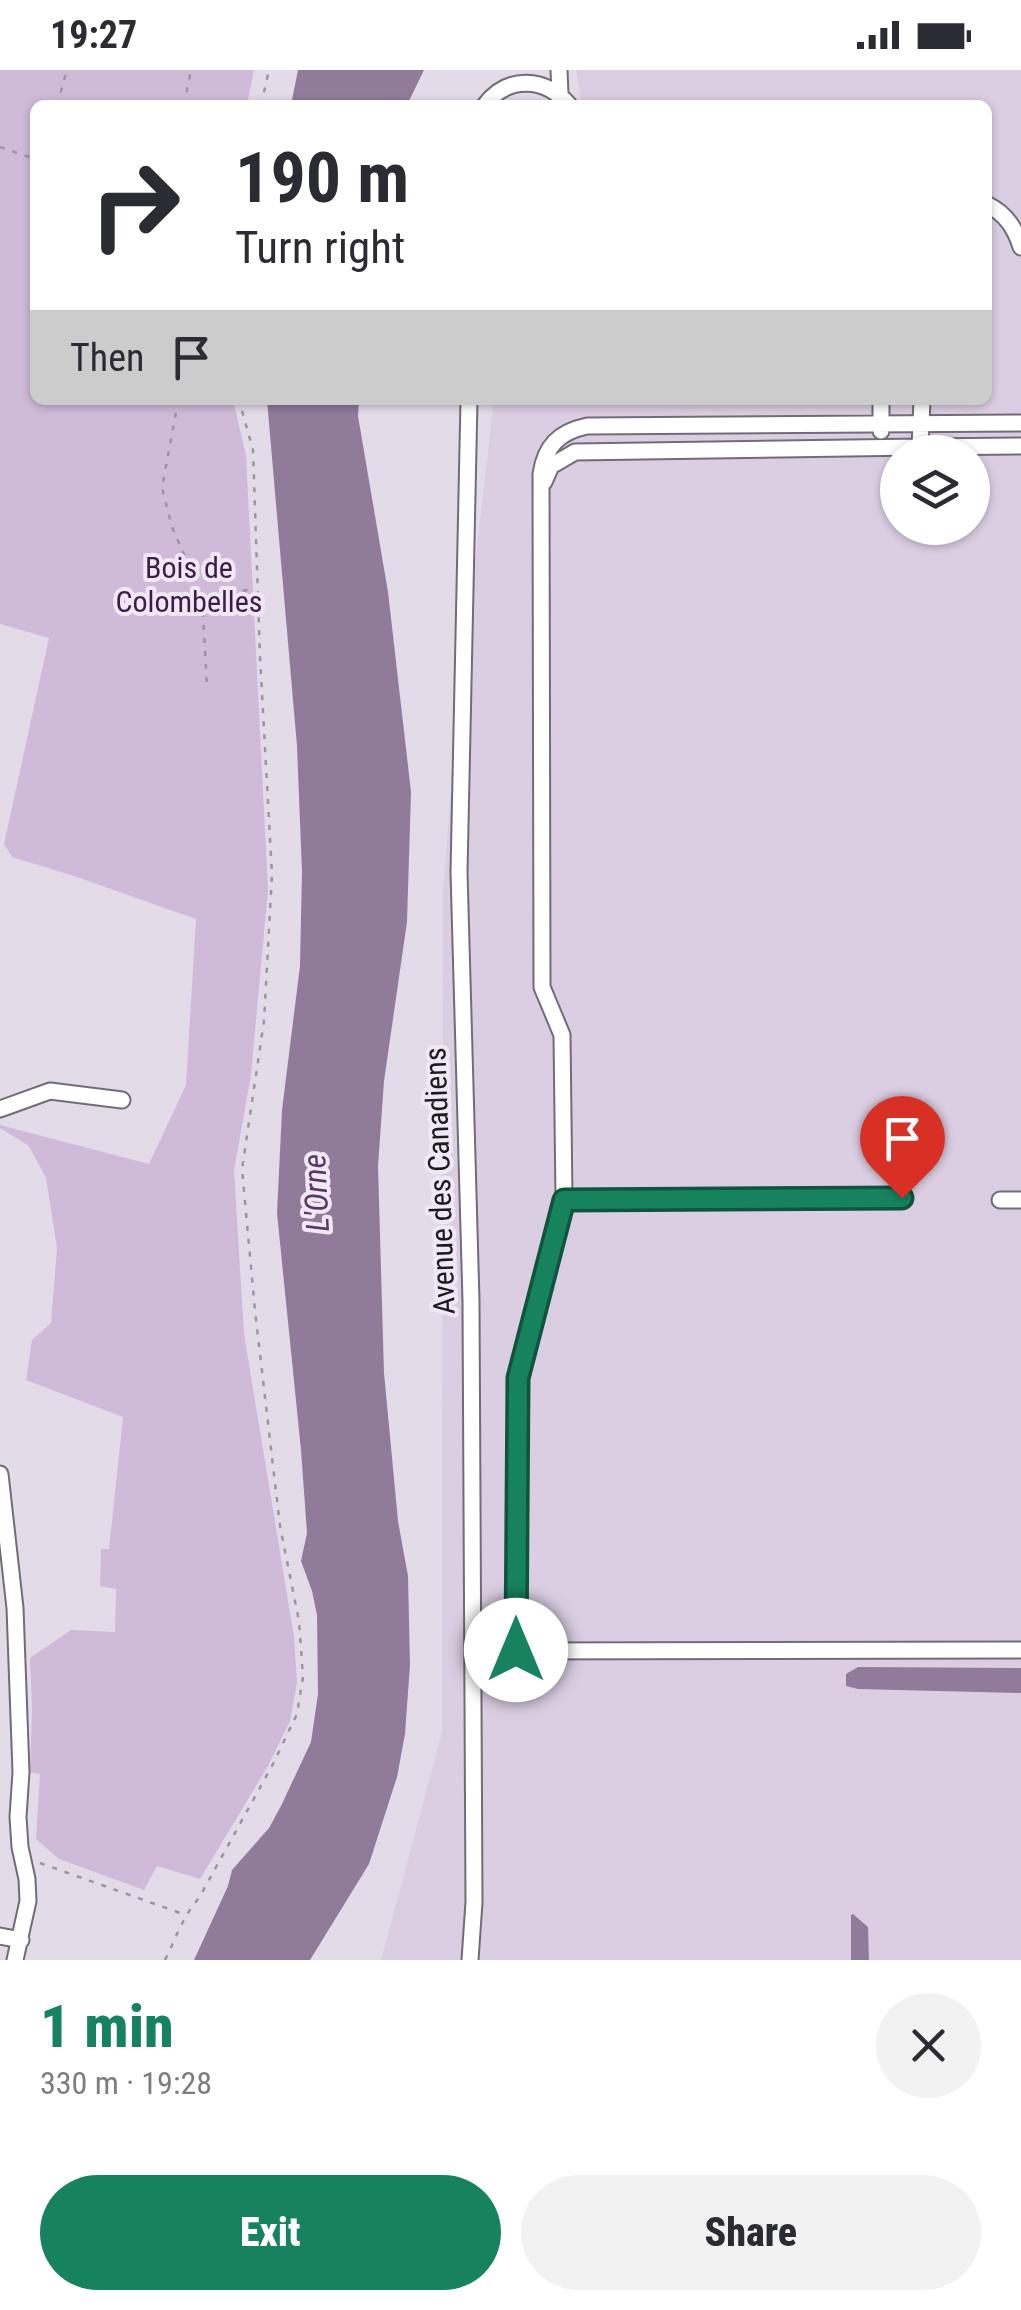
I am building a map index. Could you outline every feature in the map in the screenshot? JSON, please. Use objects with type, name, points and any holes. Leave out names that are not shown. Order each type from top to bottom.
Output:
[{"type":"street","points":[[488,100],[524,70]]},
{"type":"street","points":[[559,70],[564,100]]},
{"type":"street","points":[[504,87],[533,82],[547,86],[564,100]]},
{"type":"street","points":[[992,207],[1010,222],[1021,247]]},
{"type":"street","name":"Avenue des Canadiens","points":[[469,405],[458,872],[471,1320],[474,1902],[470,1960]]},
{"type":"street","points":[[881,405],[881,435]]},
{"type":"street","points":[[921,435],[922,405]]},
{"type":"street","points":[[1021,423],[586,426],[551,443],[542,462],[542,987],[562,1035],[564,1200],[518,1378],[516,1650],[1021,1650]]},
{"type":"street","points":[[990,446],[1021,446]]},
{"type":"street","points":[[540,491],[551,466],[575,452],[880,448]]},
{"type":"street","points":[[0,1109],[50,1091],[122,1100]]},
{"type":"street","points":[[564,1200],[902,1198]]},
{"type":"street","points":[[1000,1200],[1021,1200]]},
{"type":"street","points":[[0,1474],[20,1772],[18,1817],[28,1901],[15,1960]]},
{"type":"street","points":[[0,1936],[21,1940]]},
{"type":"path","points":[[58,100],[67,70]]},
{"type":"path","points":[[185,100],[190,70]]},
{"type":"path","points":[[262,100],[269,70]]},
{"type":"path","points":[[0,147],[30,157]]},
{"type":"path","points":[[177,405],[162,488],[172,528],[202,596],[207,687]]},
{"type":"path","points":[[165,1960],[181,1930],[184,1914],[199,1898],[297,1714],[303,1676],[299,1621],[278,1506],[242,1169],[264,1020],[272,875],[253,450],[240,405]]},
{"type":"path","points":[[202,596],[257,589]]},
{"type":"path","points":[[24,1863],[42,1864],[184,1914]]},
{"type":"shaded area","points":[[576,70],[1021,70],[1021,1960],[381,1960],[442,1732],[443,891],[457,718],[493,405],[992,405],[992,100],[581,100]]},
{"type":"green space","name":"Bois de Colombelles","points":[[0,70],[254,70],[248,100],[30,100],[30,405],[234,405],[246,455],[268,890],[251,1075],[234,1170],[244,1334],[294,1637],[297,1683],[290,1721],[268,1766],[200,1879],[157,1866],[144,1890],[59,1859],[36,1839],[40,1774],[30,1772],[30,1658],[71,1630],[115,1632],[116,1589],[100,1586],[101,1549],[109,1549],[123,1417],[26,1380],[32,1340],[51,1323],[57,1248],[46,1178],[29,1146],[0,1125],[149,1164],[186,1085],[196,919],[12,857],[4,844],[49,638],[0,624]]},
{"type":"water","points":[[298,70],[424,70],[409,100],[292,100]]},
{"type":"water","name":"L'Orne","points":[[267,405],[359,405],[388,592],[411,792],[407,922],[384,1081],[378,1166],[384,1373],[398,1521],[408,1576],[410,1665],[405,1734],[397,1777],[369,1864],[310,1960],[194,1960],[232,1870],[269,1828],[311,1742],[318,1694],[317,1615],[301,1561],[307,1533],[277,1213],[282,1110],[300,966],[302,872],[297,746]]},
{"type":"water","points":[[858,1667],[1021,1668],[1021,1693],[846,1686],[846,1674]]},
{"type":"water","points":[[853,1914],[868,1927],[869,1960],[851,1960]]},
{"type":"route","points":[[516,1650],[518,1378],[564,1200],[902,1198]]}]
